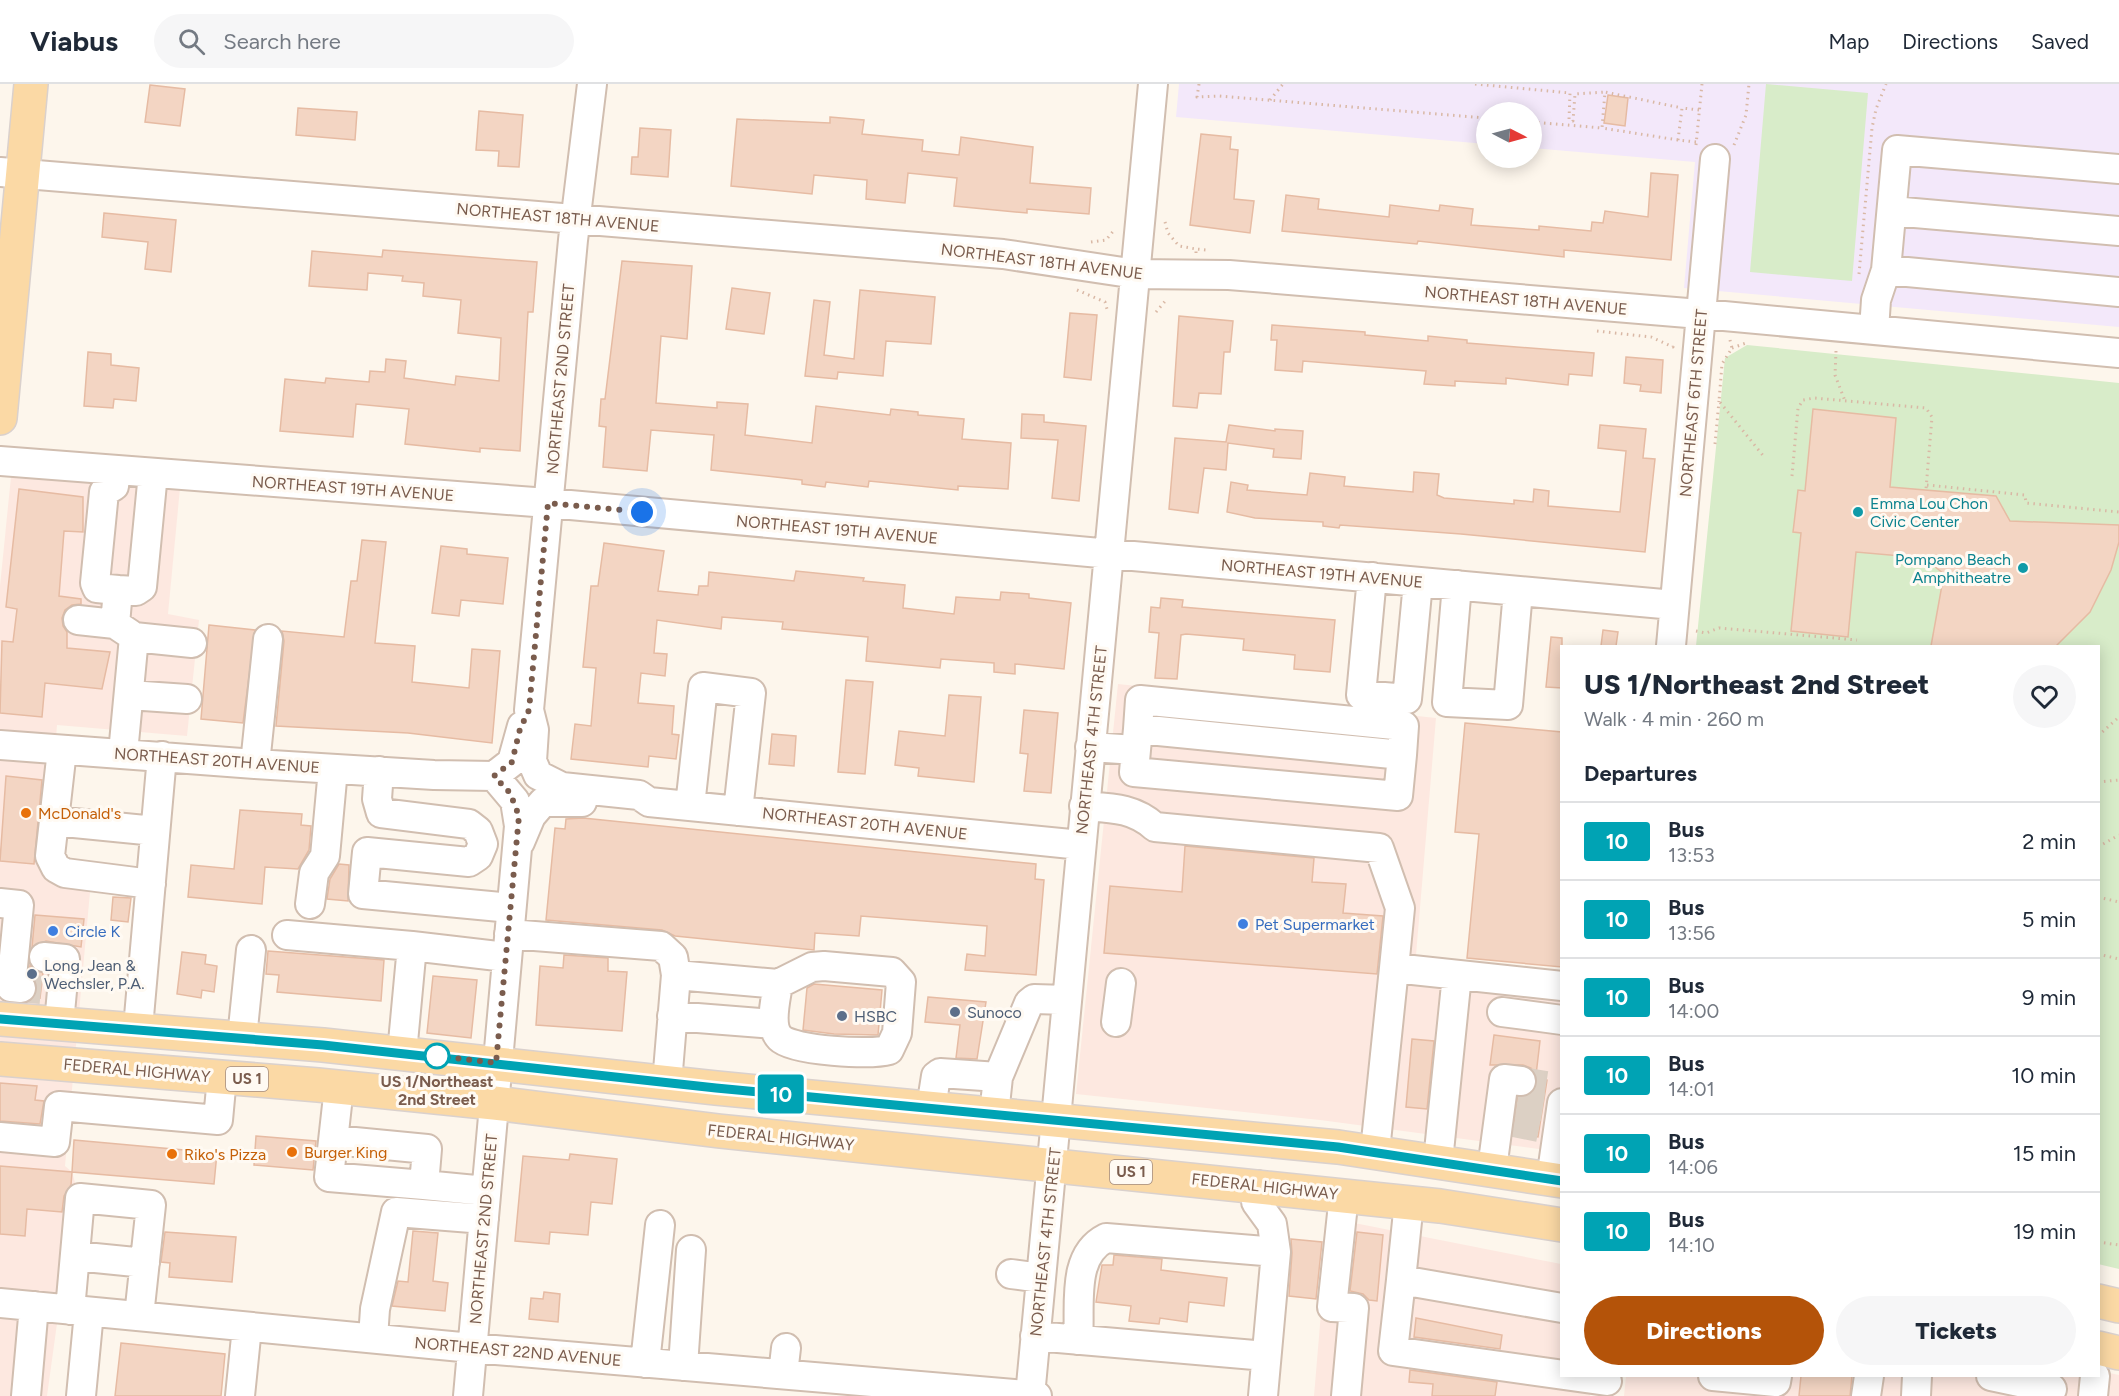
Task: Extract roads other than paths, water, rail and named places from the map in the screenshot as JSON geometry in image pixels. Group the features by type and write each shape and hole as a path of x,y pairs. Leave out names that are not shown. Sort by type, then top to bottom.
{"main road":[{"path":"0,418 11,173 32,84"},
{"path":"0,1019 32,975 138,1028 402,1053 667,1083 1375,1151 1556,1180"},
{"name":"FEDERAL HIGHWAY","path":"0,1059 339,1087 494,1103 719,1131 1344,1194 1560,1225"},
{"path":"2100,1301 2119,1306"}],"street":[{"name":"NORTHEAST 2ND STREET","path":"534,770 532,761 534,730 529,710 575,218 592,84"},
{"name":"NORTHEAST 4TH STREET","path":"1030,1396 1153,84"},
{"name":"NORTHEAST 6TH STREET","path":"1683,643 1674,605 1714,315 1706,150"},
{"path":"1874,330 1876,300 1886,270 1897,150 2119,169"},
{"name":"NORTHEAST 18TH AVENUE","path":"11,173 1003,254 1136,273 1229,275 1714,315 2119,353"},
{"path":"1892,211 2119,231"},
{"path":"1886,270 2119,292"},
{"name":"NORTHEAST 19TH AVENUE","path":"0,461 548,503 1674,605"},
{"path":"116,470 114,486 104,492 95,584 98,588 118,590 136,591 142,587 153,473"},
{"path":"1372,577 1361,694 1407,699 1418,582"},
{"path":"1457,585 1447,702 1508,705 1518,591"},
{"path":"118,590 129,695 123,753"},
{"path":"78,620 192,643"},
{"path":"255,764 268,639"},
{"path":"690,806 703,687 751,693 738,811"},
{"path":"129,695 187,699"},
{"path":"1140,700 1404,726 1398,796 1134,772 1137,740 1140,700"},
{"name":"NORTHEAST 2ND STREET","path":"468,1396 519,816 515,801 494,776 512,762 520,729 529,710"},
{"path":"1090,747 1137,740"},
{"name":"NORTHEAST 20TH AVENUE","path":"0,745 434,775"},
{"path":"62,750 50,856 56,868 65,873 151,884"},
{"path":"138,1028 162,756"},
{"path":"310,904 314,873 325,856 333,769"},
{"name":"NORTHEAST 20TH AVENUE","path":"534,770 552,784 639,795 649,801 1080,845"},
{"path":"379,771 377,799 381,813 469,825 478,831 483,844 478,856 469,862 367,852 363,894 509,933 661,946 673,957 676,975 667,1083"},
{"name":"NORTHEAST 2ND STREET","path":"434,775 478,789 490,796 505,812 507,827 517,847"},
{"path":"434,775 494,776"},
{"name":"NORTHEAST 20TH AVENUE","path":"543,802 638,806 649,801"},
{"name":"NORTHEAST 2ND STREET","path":"517,847 531,816 543,802"},
{"path":"1084,806 1125,809 1138,814 1155,827 1379,848 1400,908 1375,1151"},
{"path":"54,821 155,831"},
{"path":"0,903 19,905 32,975"},
{"path":"287,935 412,945 509,933"},
{"path":"402,1053 412,945"},
{"path":"242,1038 251,950"},
{"path":"676,975 777,984 812,967 892,972 901,982 897,1033 889,1050 877,1054 791,1044 779,1038 773,1024 777,984"},
{"path":"1394,968 1560,986"},
{"path":"1438,1161 1457,975"},
{"path":"1116,1022 1121,983"},
{"path":"994,1114 998,1077 1029,1003 1034,999 1067,1000"},
{"path":"1502,1012 1560,1020"},
{"path":"672,1016 773,1024"},
{"path":"931,1108 936,1076 940,1073 998,1077"},
{"path":"0,1137 55,1142 59,1106 218,1120 222,1077"},
{"path":"339,1087 334,1140 427,1149 424,1185 486,1191"},
{"path":"1492,1169 1535,1107"},
{"path":"1535,1107 1556,1180"},
{"path":"1257,1185 1256,1202 1272,1224 1276,1252 1263,1396"},
{"path":"1344,1194 1332,1307 1354,1308 1346,1396"},
{"path":"81,1396 80,1311 75,1256 80,1198 150,1205 140,1316"},
{"path":"1409,1202 1393,1351 1560,1377"},
{"path":"373,1338 375,1309 396,1212 484,1219"},
{"path":"645,1363 660,1225"},
{"path":"1078,1340 1082,1273 1088,1255 1097,1242 1106,1238 1276,1252"},
{"path":"683,1366 691,1250"},
{"path":"75,1256 145,1263"},
{"path":"1011,1274 1041,1278"},
{"path":"1401,1280 1560,1308"},
{"name":"NORTHEAST 22ND AVENUE","path":"0,1303 683,1366 785,1361 1037,1396"},
{"path":"26,1396 34,1306"},
{"path":"240,1396 247,1327"},
{"path":"1035,1336 1266,1356"},
{"path":"1561,1377 1606,1384"},
{"path":"1731,1377 1776,1382 1777,1377"},
{"path":"1866,1396 1869,1377"},
{"path":"1916,1396 1917,1377"},
{"path":"1997,1377 2053,1387"},
{"path":"2093,1396 2098,1377"}],"tunnel":[{"path":"21,988 41,990"},
{"path":"1521,1081 1546,1085"},
{"path":"1517,1103 1543,1107"},
{"path":"1514,1123 1539,1128"}],"place":[{"name":"Emma Lou Chon Civic Center","path":"1858,512"},
{"name":"Pompano Beach Amphitheatre","path":"2023,568"},
{"name":"McDonald's","path":"26,813"},
{"name":"Pet Supermarket","path":"1243,924"},
{"name":"Circle K","path":"53,931"},
{"name":"Long, Jean & Wechsler, P.A.","path":"32,974"},
{"name":"Sunoco","path":"955,1012"},
{"name":"HSBC","path":"842,1016"},
{"name":"US 1/Northeast 2nd Street","path":"437,1056"},
{"name":"Burger King","path":"292,1152"},
{"name":"Riko's Pizza","path":"172,1154"}]}
